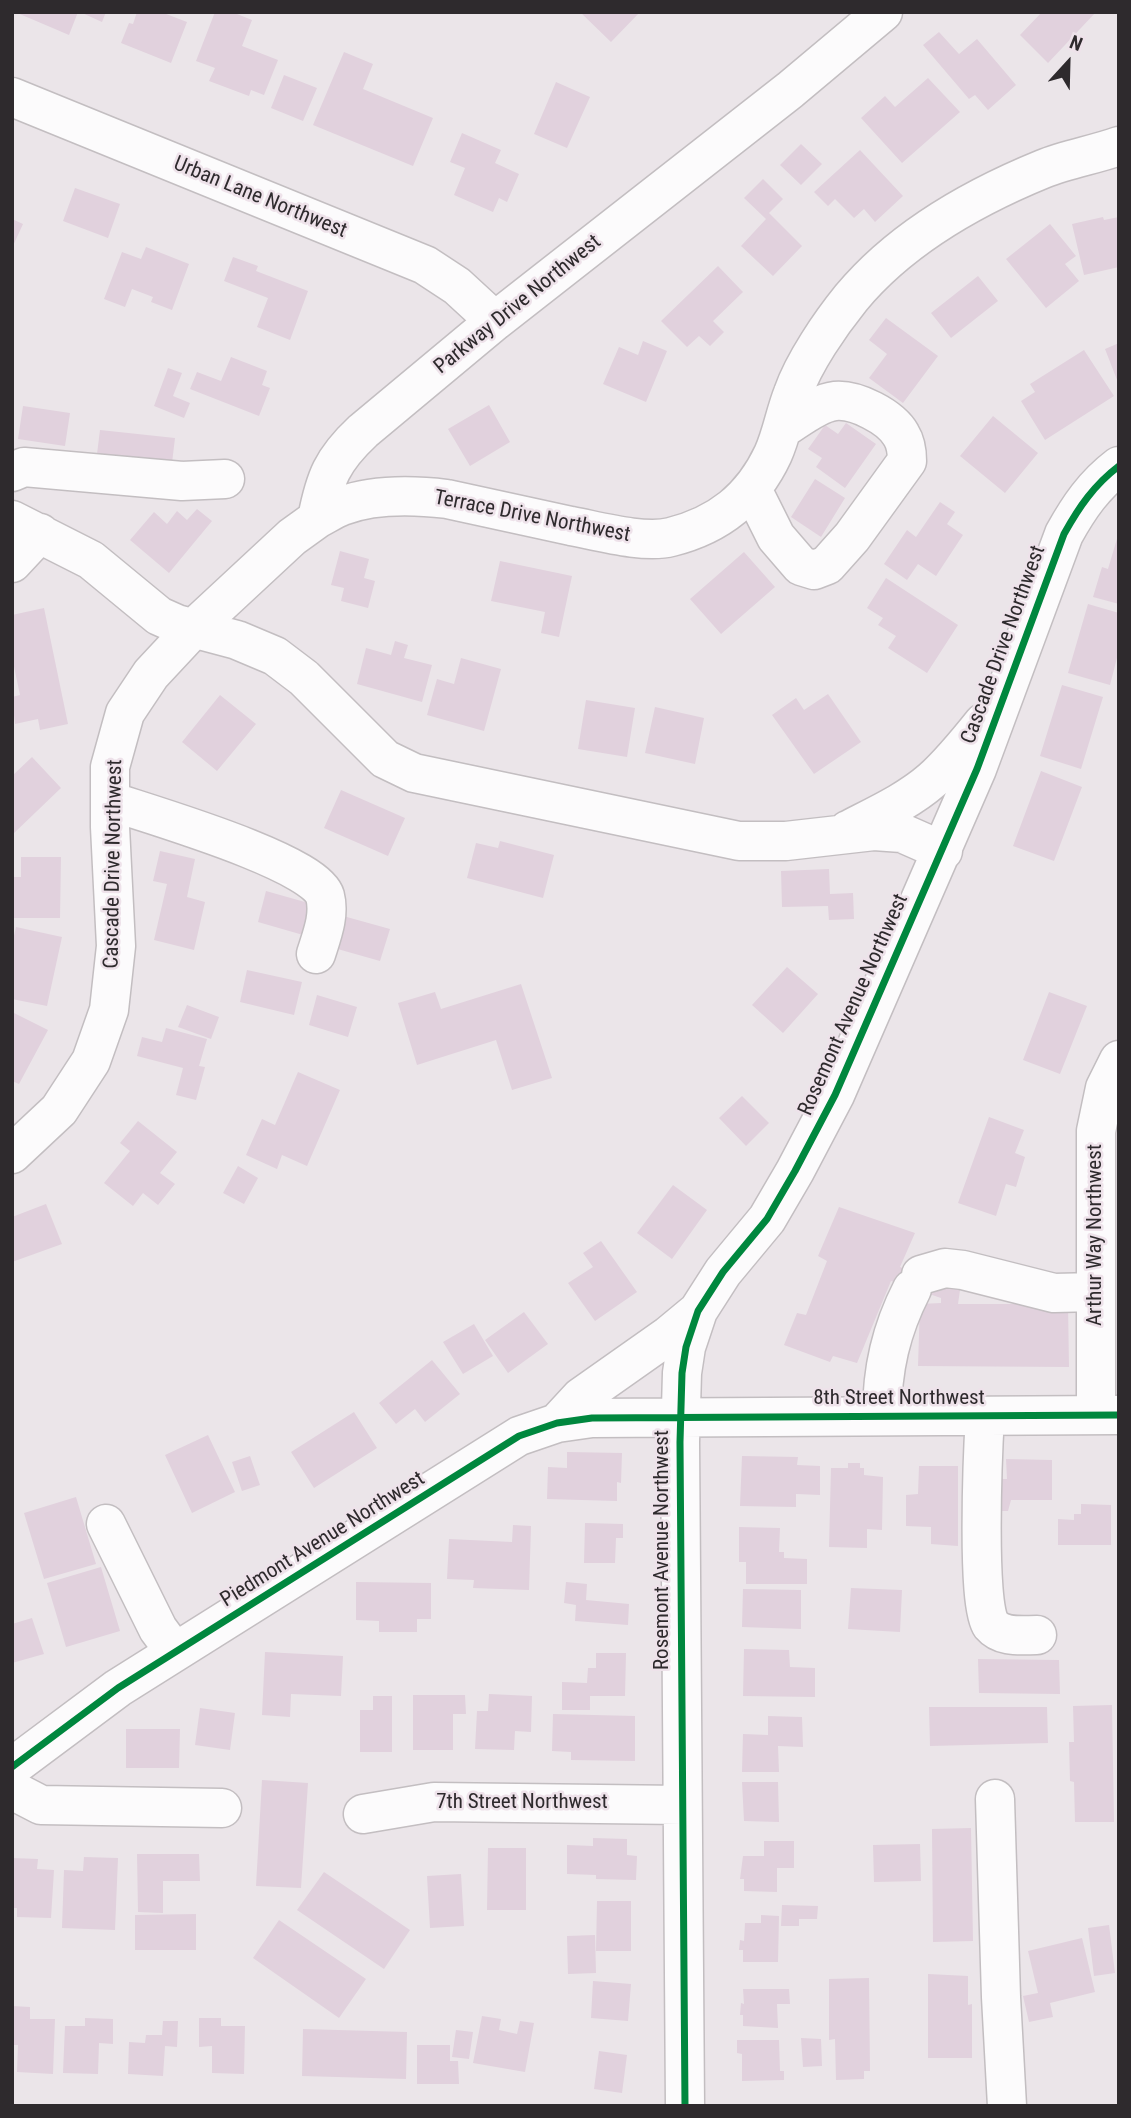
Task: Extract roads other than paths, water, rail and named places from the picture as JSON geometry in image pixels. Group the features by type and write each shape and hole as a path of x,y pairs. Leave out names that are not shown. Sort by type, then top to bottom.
{"street":[{"name":"Parkway Drive Northwest","path":"317,519 330,470 345,448 495,321 782,97 883,12"},
{"name":"Urban Lane Northwest","path":"12,97 425,265 457,286 495,321"},
{"name":"Terrace Drive Northwest","path":"317,519 342,506 364,501 421,496 447,499 621,536 667,538 705,527 743,500 752,489 774,452 794,391 820,343 851,298 892,257 939,221 985,197 1043,169 1119,146"},
{"path":"752,489 776,537 802,565 814,570 827,565 852,537 907,461 901,433 874,410 852,403 835,401 821,406 782,429"},
{"name":"Cascade Drive Northwest","path":"943,851 1064,534 1081,503 1100,480 1119,466"},
{"path":"12,472 24,467 182,481 225,479"},
{"path":"193,629 292,537 317,519"},
{"path":"12,563 26,526 91,559 159,616 193,629 237,640 275,656 304,678 385,758 414,773 739,841 786,841 874,831 901,833 943,851"},
{"name":"Cascade Drive Northwest","path":"13,1150 59,1110 91,1061 109,1010 116,946 110,767 124,713 151,674 193,629"},
{"path":"836,836 908,798 931,781 951,762 1002,700"},
{"path":"110,801 286,863 313,881 324,894 326,918 316,954"},
{"name":"Rosemont Avenue Northwest","path":"685,2106 680,1418 686,1347 698,1311 723,1272 767,1219 835,1095 943,851"},
{"name":"Arthur Way Northwest","path":"1107,1415 1096,1130 1109,1114 1105,1088 1119,1060"},
{"path":"882,1416 883,1371 898,1315 917,1282 945,1268 1104,1302"},
{"path":"557,1423 580,1397 669,1335 698,1311"},
{"name":"8th Street Northwest","path":"680,1418 1107,1415"},
{"path":"985,1416 982,1483 984,1581 988,1618 993,1627 1009,1635 1037,1634"},
{"name":"Piedmont Avenue Northwest","path":"12,1767 118,1688 519,1436 557,1423 592,1418 680,1418"},
{"path":"106,1524 158,1629 175,1652"},
{"path":"12,1790 41,1805 222,1808"},
{"path":"995,1800 1000,1997 1007,2106"},
{"name":"7th Street Northwest","path":"363,1814 434,1802 682,1805"}]}
